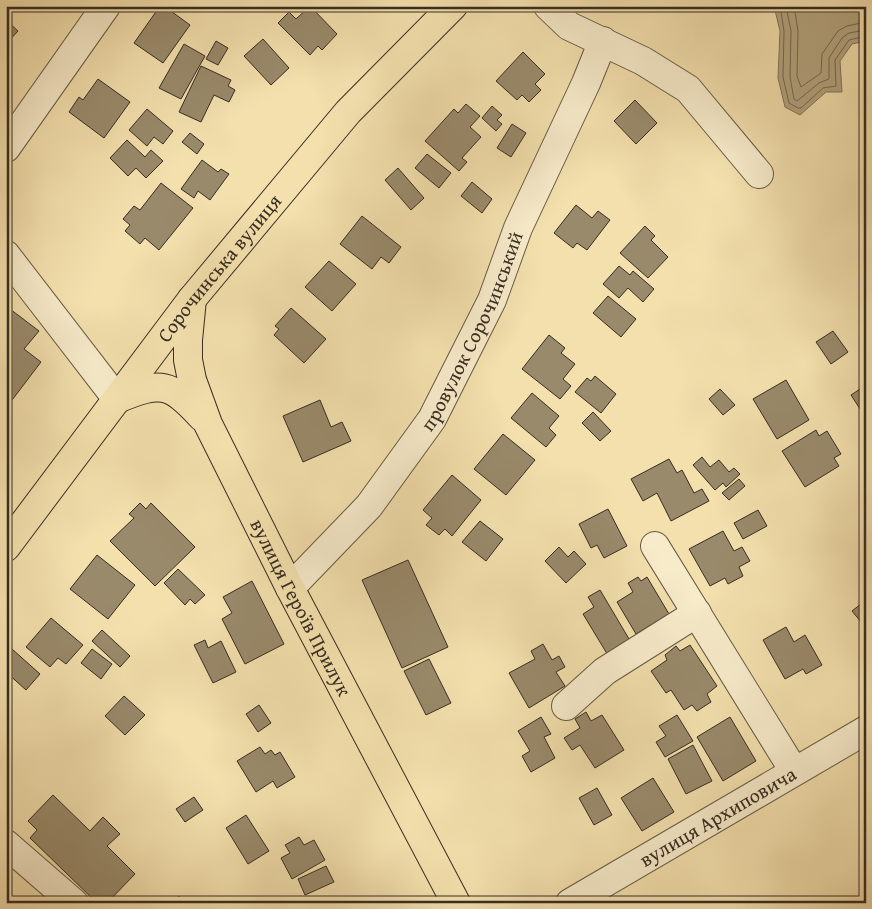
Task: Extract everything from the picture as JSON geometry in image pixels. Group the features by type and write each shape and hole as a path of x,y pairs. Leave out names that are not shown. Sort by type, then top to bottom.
{"main road":[{"name":"Сорочинська вулиця","path":"6,547 192,300 348,112 453,6"},
{"name":"вулиця Героїв Прилук","path":"192,300 188,360 192,380 208,424 290,588 456,903"},
{"path":"117,399 151,387 164,388 177,392 187,400 208,424"}],"street":[{"path":"6,148 106,6"},
{"path":"548,6 569,26 643,61 688,89 759,174"},
{"name":"провулок Сорочинський","path":"290,588 370,506 432,419 492,300 518,228 586,83 603,42"},
{"path":"6,255 117,399"},
{"path":"655,546 794,772"},
{"path":"566,706 604,671 697,613"},
{"name":"вулиця Архиповича","path":"570,903 866,730"},
{"path":"6,844 74,903"}],"water":[{"path":"774,6 866,6 866,41 852,44 840,61 842,92 826,92 800,115 785,107 778,78 780,31"}],"building":[{"path":"160,6 164,6 190,25 163,63 134,43"},
{"path":"310,6 337,34 322,50 318,46 310,55 278,23 289,12 296,19"},
{"path":"6,20 18,31 6,44"},
{"path":"263,39 289,68 271,85 244,56"},
{"path":"216,41 228,48 218,65 206,59"},
{"path":"184,44 205,56 181,99 159,88"},
{"path":"523,52 545,74 535,84 541,90 529,102 522,95 517,100 496,81"},
{"path":"201,66 231,80 228,86 235,90 229,102 214,95 201,122 179,112"},
{"path":"98,79 130,102 104,138 69,112 79,97 83,100"},
{"path":"635,100 657,123 636,144 614,121"},
{"path":"466,104 480,116 470,127 481,137 462,158 467,162 459,171 425,141 454,109 458,113"},
{"path":"492,106 502,115 497,120 502,124 496,131 482,118"},
{"path":"147,109 173,131 163,144 154,137 147,146 129,130"},
{"path":"512,124 526,133 511,157 497,148"},
{"path":"190,133 204,144 197,154 182,142"},
{"path":"127,140 145,157 151,150 163,161 146,178 136,168 128,176 110,158"},
{"path":"427,154 451,173 439,188 415,168"},
{"path":"202,160 218,172 221,169 229,174 210,200 198,191 194,198 181,189"},
{"path":"398,168 424,198 411,210 385,180"},
{"path":"472,182 492,199 482,213 461,196"},
{"path":"161,183 193,208 159,250 145,238 140,244 125,231 130,225 123,219 134,206 140,210"},
{"path":"576,205 592,218 598,211 610,220 587,250 577,243 573,248 554,233"},
{"path":"362,216 401,247 389,263 381,257 372,269 340,244"},
{"path":"645,226 655,236 651,240 668,257 648,278 620,253"},
{"path":"329,261 356,284 332,311 305,287"},
{"path":"619,266 630,275 633,271 654,289 643,302 628,288 619,298 603,284"},
{"path":"608,296 636,319 621,337 593,313"},
{"path":"6,306 39,331 24,349 41,362 6,408"},
{"path":"291,308 326,339 304,363 274,335 279,329 275,326"},
{"path":"833,331 848,352 831,364 816,342"},
{"path":"549,335 565,348 561,353 575,364 563,379 571,386 560,399 522,369"},
{"path":"595,376 616,394 601,413 575,392 587,378 591,381"},
{"path":"786,380 809,420 777,439 753,399"},
{"path":"866,385 866,404 860,409 851,395"},
{"path":"720,389 735,405 723,415 709,399"},
{"path":"532,393 559,416 549,428 556,435 546,447 511,418"},
{"path":"320,400 331,427 342,422 351,441 303,462 283,416"},
{"path":"593,412 611,431 600,441 582,423"},
{"path":"816,430 819,436 827,431 841,454 834,458 839,466 805,487 782,451"},
{"path":"503,434 535,460 506,495 474,469"},
{"path":"702,457 710,467 719,460 729,472 734,468 740,474 726,487 723,483 715,490 693,465"},
{"path":"669,459 677,473 682,470 694,493 702,489 709,501 671,521 657,493 643,501 631,479"},
{"path":"452,475 481,500 452,536 445,529 439,535 426,525 432,518 423,510"},
{"path":"739,479 745,486 729,500 722,493"},
{"path":"140,503 146,509 151,503 195,547 155,586 110,541 134,518 129,514"},
{"path":"608,509 627,546 604,558 597,545 591,548 579,524"},
{"path":"758,510 767,526 743,539 734,523"},
{"path":"480,521 503,539 486,561 462,542"},
{"path":"723,531 734,551 742,547 750,561 739,567 743,576 728,584 725,578 710,586 689,549"},
{"path":"559,547 568,557 574,551 586,564 566,583 545,561"},
{"path":"97,555 135,585 108,619 70,589"},
{"path":"408,560 448,647 402,668 362,580"},
{"path":"178,569 205,595 195,604 190,599 185,605 164,583"},
{"path":"638,577 641,581 647,577 669,614 636,634 617,602 633,592 628,583"},
{"path":"252,581 284,644 245,664 222,619 232,613 223,597"},
{"path":"600,590 632,644 609,657 583,614 594,607 588,597"},
{"path":"866,600 866,628 852,611"},
{"path":"51,618 83,645 66,664 58,658 50,667 26,647"},
{"path":"786,627 794,642 805,635 822,665 806,674 803,669 785,679 763,640"},
{"path":"102,630 130,656 120,667 92,641"},
{"path":"205,640 208,648 221,641 236,672 213,683 194,645"},
{"path":"543,644 552,660 559,656 565,667 556,672 565,686 529,708 509,673 535,659 531,651"},
{"path":"690,645 717,686 707,694 711,702 697,711 692,705 684,710 671,690 666,693 651,671 667,660 665,655 676,646 680,651"},
{"path":"12,649 40,674 26,690 6,672 6,655"},
{"path":"92,649 112,664 101,679 81,663"},
{"path":"429,659 451,703 426,715 404,671"},
{"path":"124,696 145,715 125,735 105,716"},
{"path":"259,705 271,723 258,732 246,714"},
{"path":"586,712 591,721 602,715 624,750 595,768 580,745 572,750 564,738 580,728 575,719"},
{"path":"677,715 693,741 665,757 656,742 666,736 659,726"},
{"path":"541,717 551,734 544,737 555,758 531,772 522,756 530,751 518,731"},
{"path":"730,717 756,761 723,781 697,737"},
{"path":"693,745 712,781 686,794 668,759"},
{"path":"260,747 265,754 271,750 275,755 280,752 295,777 277,788 273,781 256,792 237,761"},
{"path":"653,778 674,812 642,831 621,798"},
{"path":"597,788 612,815 594,825 579,798"},
{"path":"53,795 90,831 103,817 120,834 107,846 135,874 107,903 97,903 30,838 37,830 28,821"},
{"path":"194,797 203,810 185,822 176,809"},
{"path":"246,815 269,851 248,864 226,828"},
{"path":"299,837 304,845 314,840 325,860 292,879 281,858 290,853 285,845"},
{"path":"326,866 334,882 305,895 298,879"},
{"path":"179,896 186,903 172,903"}]}
